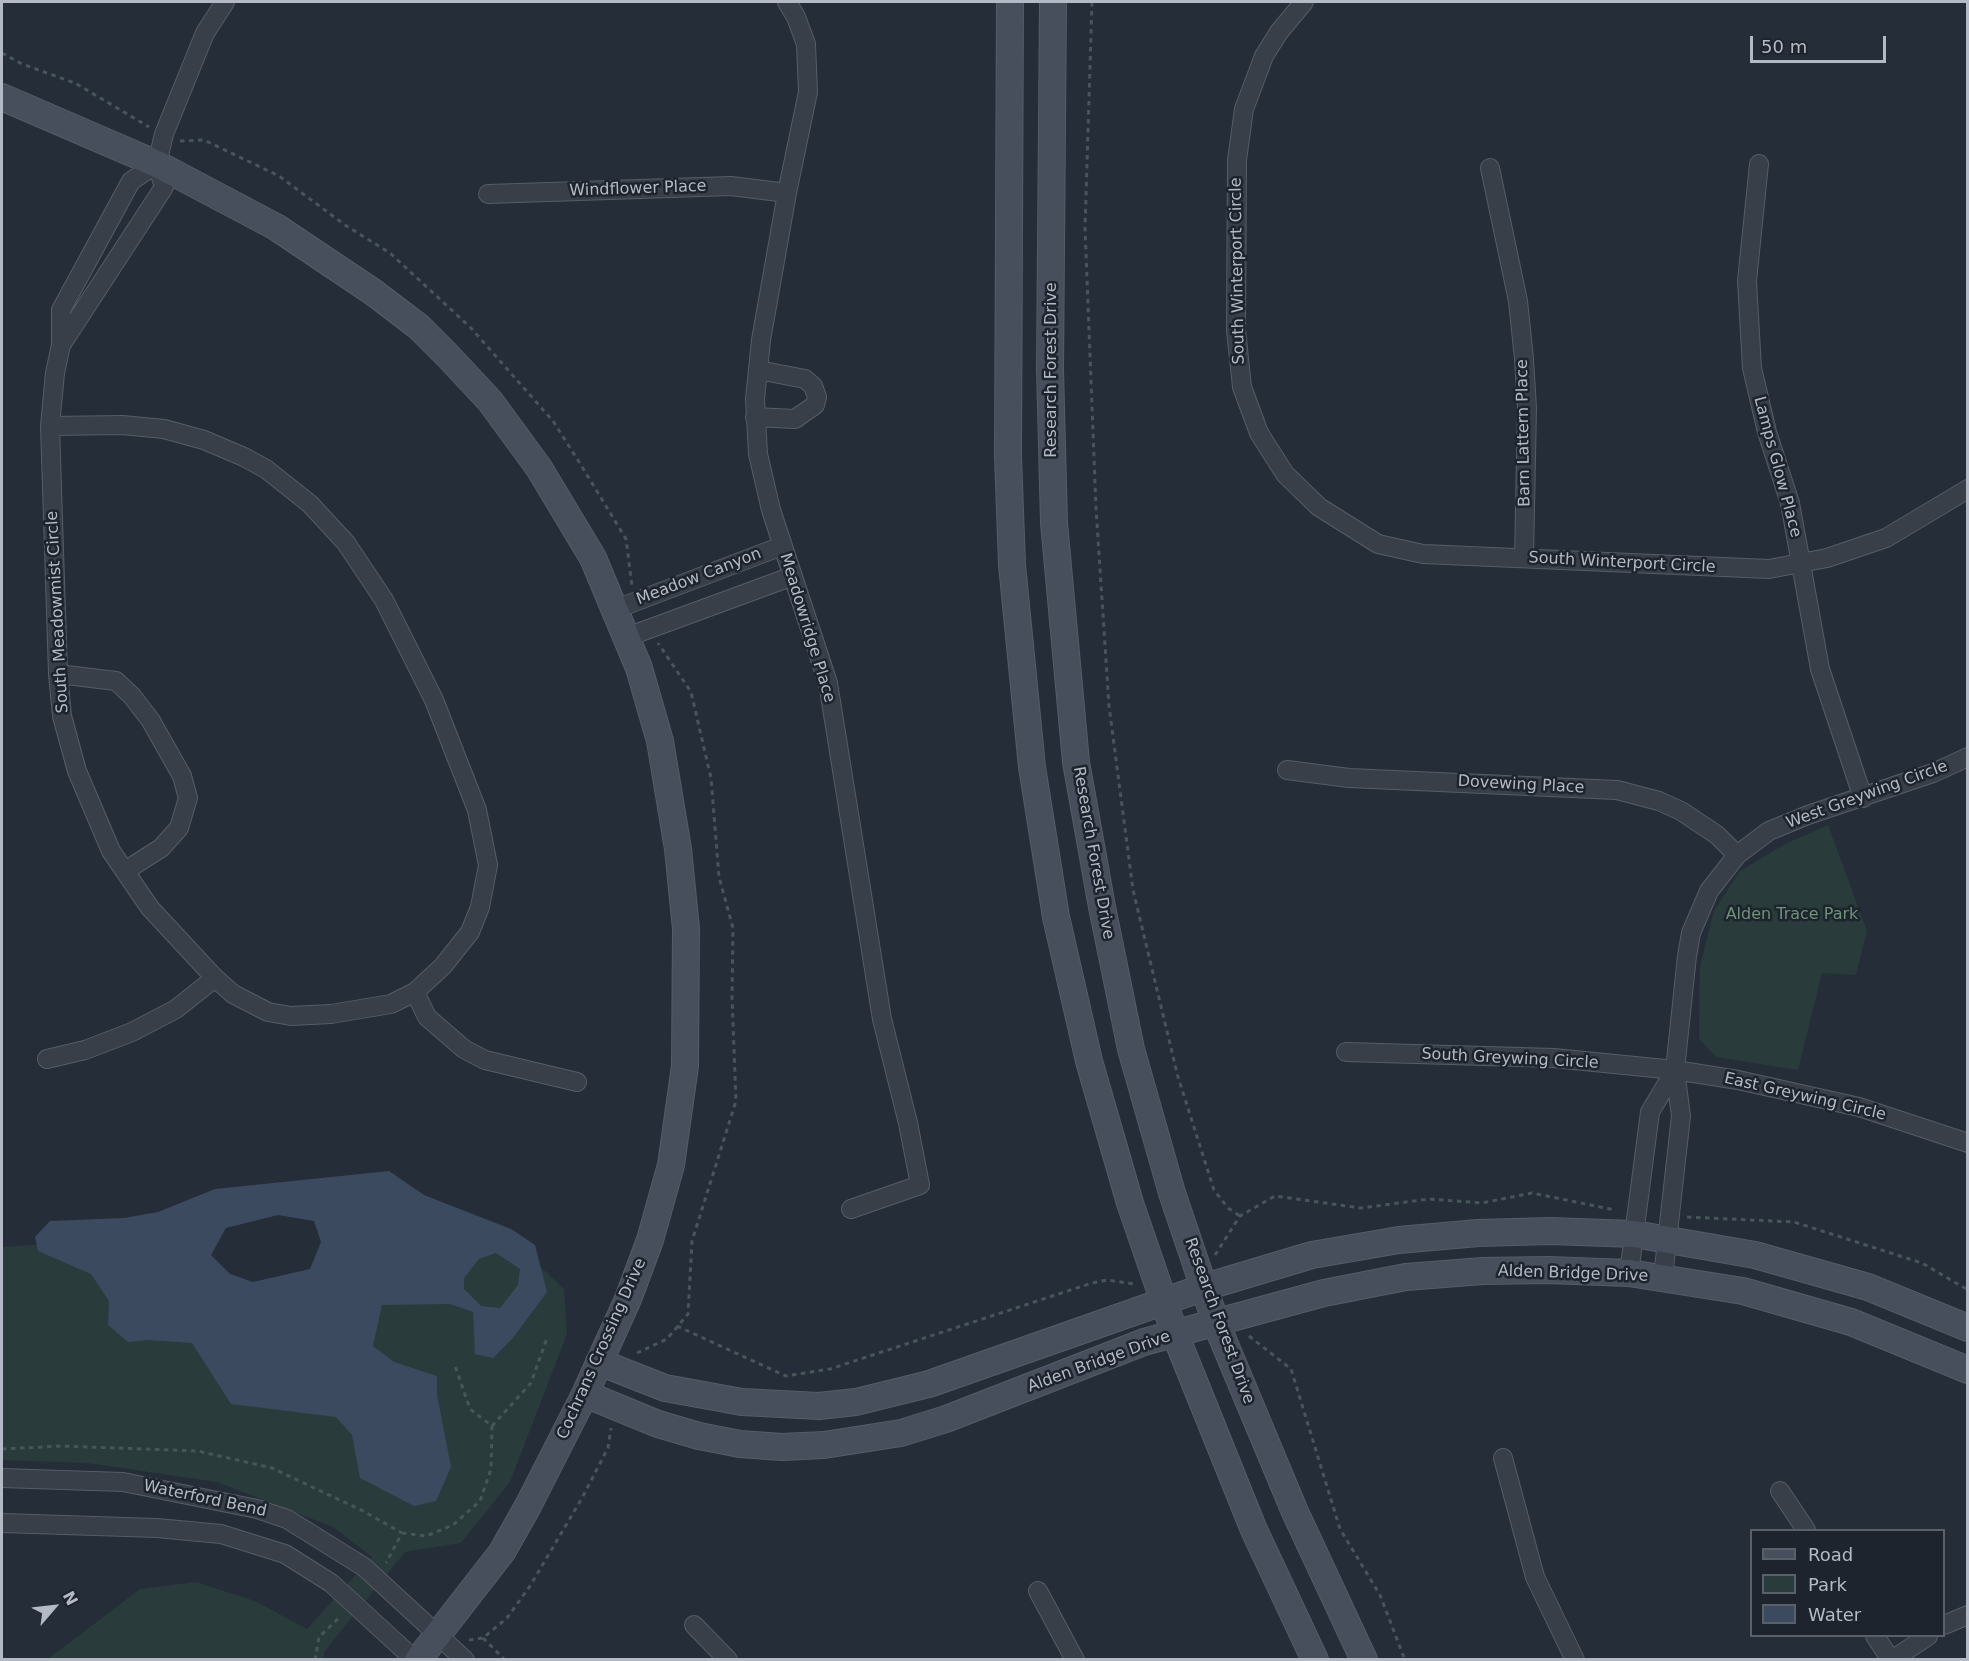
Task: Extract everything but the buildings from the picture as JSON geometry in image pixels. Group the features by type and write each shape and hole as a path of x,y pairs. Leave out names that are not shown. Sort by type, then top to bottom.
{"street":[{"path":"157,164 164,134 205,33 225,2"},
{"name":"Meadowridge Place","path":"787,2 796,16 806,45 808,92 787,193 758,370 755,417 758,454 782,546 828,683 882,1019 908,1123 920,1185 851,1209"},
{"path":"1010,2 1009,508 1017,635 1032,767 1056,917 1089,1060 1130,1203 1175,1334 1254,1530 1314,1659"},
{"name":"Research Forest Drive","path":"1053,2 1050,369 1057,572 1076,762 1102,907 1131,1049 1172,1194 1227,1320 1295,1512 1364,1659"},
{"name":"South Winterport Circle","path":"1301,2 1264,56 1244,109 1237,160 1236,330 1242,387 1249,411 1268,448 1285,474 1319,507 1358,534 1378,544 1424,554 1770,569 1848,553 1886,538 1968,489"},
{"name":"Cochrans Crossing Drive","path":"2,97 157,164 276,227 349,275 433,341 490,401 539,468 593,558 627,605 627,637 660,741 678,849 686,929 686,1055 680,1114 670,1165 650,1240 628,1299 585,1394 453,1649 416,1659"},
{"name":"South Meadowmist Circle","path":"50,426 123,425 164,429 204,440 244,457 266,469 310,504 346,543 384,600 434,700 477,810 488,865 480,907 470,932 444,966 415,992 391,1004 331,1014 291,1016 268,1012 233,994 214,978 150,908 111,851 77,771 62,716 58,674 50,426 55,373 61,345 61,310 131,181 157,164 164,187 61,345"},
{"name":"Lamps Glow Place","path":"1760,164 1747,281 1748,345 1758,400 1790,503 1820,669 1863,798"},
{"name":"Barn Lattern Place","path":"1490,168 1518,301 1524,359 1527,408 1524,558"},
{"name":"Windflower Place","path":"488,194 731,186 787,193"},
{"path":"755,417 795,418 815,405 817,397 813,386 805,379 758,370"},
{"name":"Meadow Canyon","path":"627,605 782,546"},
{"name":"Meadow Canyon","path":"627,637 793,576"},
{"path":"58,674 116,681 132,696 151,721 182,776 188,798 179,828 161,848 125,871"},
{"name":"West Greywing Circle","path":"1737,855 1769,831 1808,815 1863,798 1968,757"},
{"name":"Dovewing Place","path":"1287,770 1349,778 1617,790 1659,801 1681,811 1717,835 1737,855"},
{"path":"1663,1277 1681,1116 1675,1070 1691,933 1709,891 1737,855"},
{"path":"47,1059 85,1050 132,1032 176,1009 214,978"},
{"path":"415,992 427,1017 464,1049 484,1060 577,1082"},
{"name":"South Greywing Circle","path":"1346,1052 1554,1058 1675,1070"},
{"path":"1629,1273 1650,1112 1675,1070"},
{"name":"East Greywing Circle","path":"1675,1070 1738,1080 1859,1107 1968,1143"},
{"path":"599,1362 665,1388 742,1402 819,1406 856,1402 929,1384 1213,1284 1312,1255 1399,1240 1478,1233 1551,1231 1634,1234 1755,1255 1858,1284 1968,1328"},
{"name":"Alden Bridge Drive","path":"585,1394 658,1424 740,1444 782,1447 824,1445 901,1433 946,1419 1144,1342 1323,1293 1406,1277 1505,1271 1629,1273 1743,1291 1851,1322 1968,1370"},
{"path":"1503,1458 1534,1577 1575,1659"},
{"name":"Waterford Bend","path":"2,1478 123,1482 257,1509 287,1518 364,1567 453,1649"},
{"path":"1780,1491 1805,1529"},
{"name":"Waterford Bend","path":"2,1523 157,1528 221,1534 285,1554 331,1583 416,1659"},
{"path":"1038,1591 1075,1659"},
{"path":"1945,1625 1968,1615"},
{"path":"694,1625 728,1659"},
{"path":"1876,1637 1891,1659 1925,1637"}],"path":[{"path":"1092,2 1085,228 1096,508 1109,706 1133,890 1178,1077 1214,1190 1228,1208 1240,1216"},
{"path":"2,53 22,64 75,83 134,119 178,141 204,140 279,176 345,225 390,253 471,328 553,420 626,539 632,589 627,605"},
{"path":"625,1372 634,1354 667,1339 688,1314 692,1241 736,1101 732,997 733,928 719,877 711,778 691,692 659,646 651,628"},
{"path":"1213,1284 1219,1251"},
{"path":"1227,1320 1291,1369 1340,1529 1380,1595 1405,1659"},
{"path":"402,1533 426,1536 453,1525 480,1501 491,1469 492,1426 531,1383 547,1338"},
{"path":"454,1363 470,1409 492,1426"},
{"path":"453,1649 464,1641 483,1638 507,1618 530,1586 582,1498 608,1448 614,1406"},
{"path":"483,1638 505,1659"}],"green space":[{"name":"Alden Trace Park","path":"1828,825 1867,931 1856,975 1822,973 1798,1070 1716,1057 1699,1039 1700,967 1714,911 1740,871 1785,844"},
{"path":"80,1242 247,1307 490,1242 528,1255 564,1289 567,1334 510,1482 461,1543 405,1552 324,1652 323,1659 48,1659 140,1589 196,1582 255,1601 307,1629 372,1557 333,1527 217,1482 87,1463 2,1460 2,1247"}],"water":[{"path":"389,1171 424,1195 511,1229 535,1245 547,1292 512,1339 493,1358 475,1354 473,1312 450,1304 382,1305 373,1346 394,1362 437,1376 437,1395 451,1467 436,1501 414,1506 360,1478 352,1435 336,1417 231,1404 192,1343 148,1340 128,1342 108,1325 109,1301 91,1274 38,1251 35,1237 50,1221 124,1218 158,1212 215,1189","holes":["278,1215 314,1221 321,1242 310,1269 253,1282 230,1274 211,1255 226,1228","496,1253 520,1269 518,1285 500,1308 481,1306 464,1289 464,1278 479,1259"]}]}
